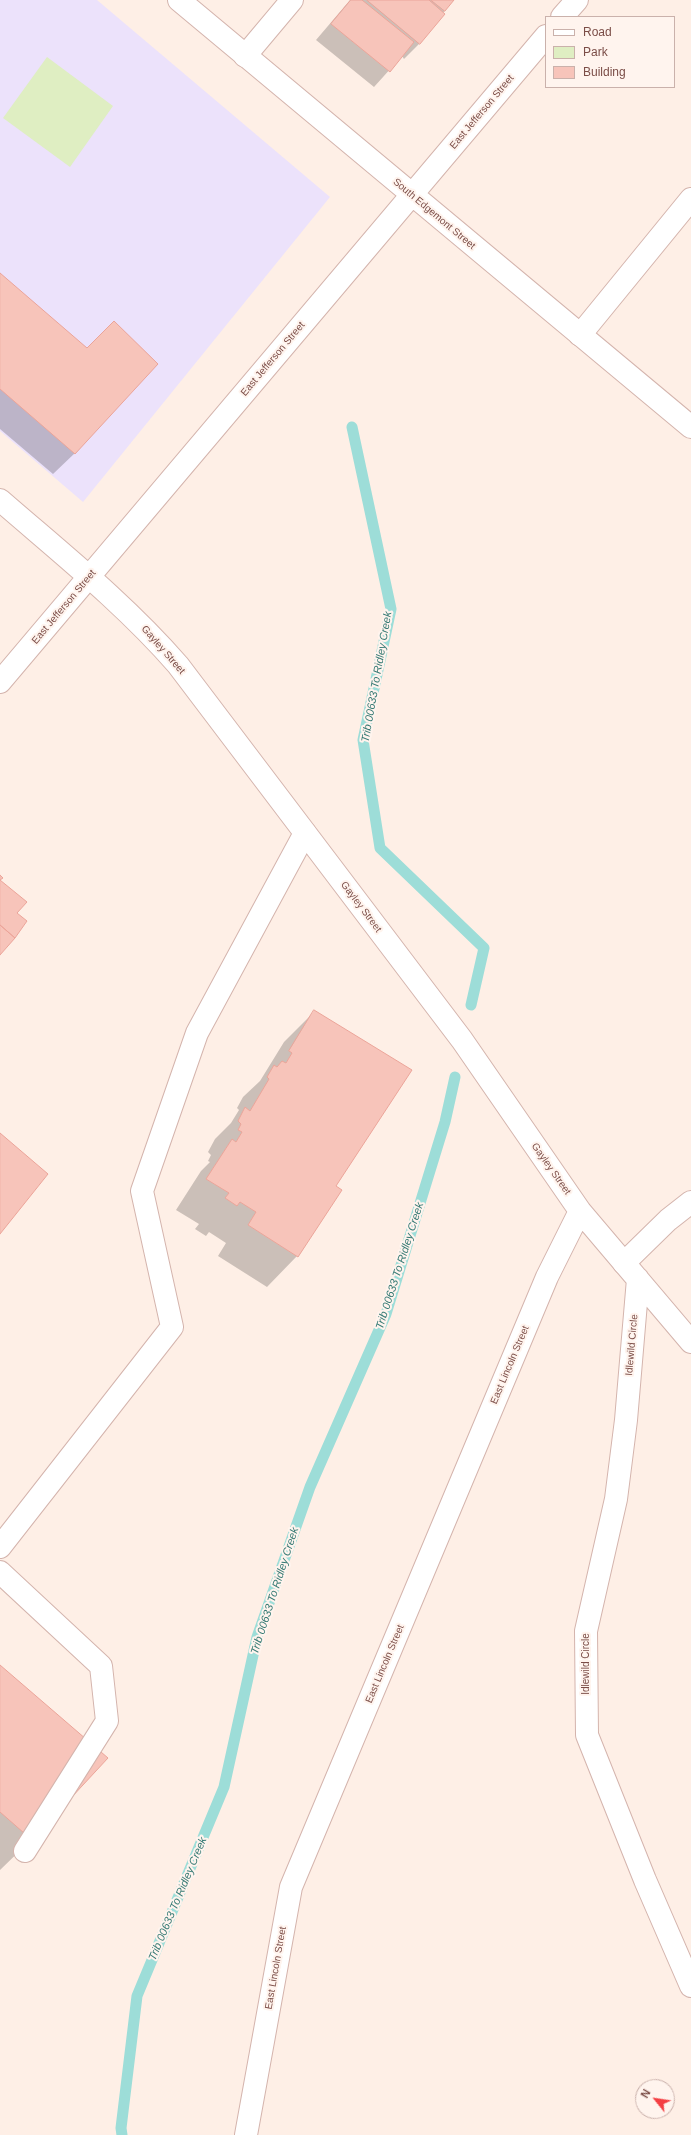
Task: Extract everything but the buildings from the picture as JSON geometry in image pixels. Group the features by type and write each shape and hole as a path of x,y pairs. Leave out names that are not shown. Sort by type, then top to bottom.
{"street":[{"name":"South Edgemont Street","path":"179,0 691,427"},
{"path":"245,56 292,0"},
{"path":"563,16 577,0"},
{"name":"East Jefferson Street","path":"0,682 545,37"},
{"path":"580,335 691,199"},
{"name":"Gayley Street","path":"0,500 89,577 151,634 178,665 462,1040 580,1211 691,1342"},
{"path":"0,1547 172,1327 142,1191 197,1033 305,833"},
{"path":"631,1271 668,1220 691,1202"},
{"name":"East Lincoln Street","path":"246,2135 291,1887 547,1277 580,1211"},
{"name":"Idlewild Circle","path":"631,1271 626,1420 616,1499 586,1631 587,1735 645,1880 691,1986"},
{"path":"0,1572 102,1666 107,1721 25,1851"}],"shaded area":[{"path":"0,0 97,0 330,197 83,502 0,431"}],"green space":[{"path":"47,57 113,106 70,167 3,118"}],"waterway":[{"name":"Trib 00633 To Ridley Creek","path":"352,427 391,609 363,740 380,848 484,948 471,1005"},
{"name":"Trib 00633 To Ridley Creek","path":"122,2135 121,2128 137,1996 224,1787 257,1637 310,1487 386,1314 445,1122 455,1077"}]}
